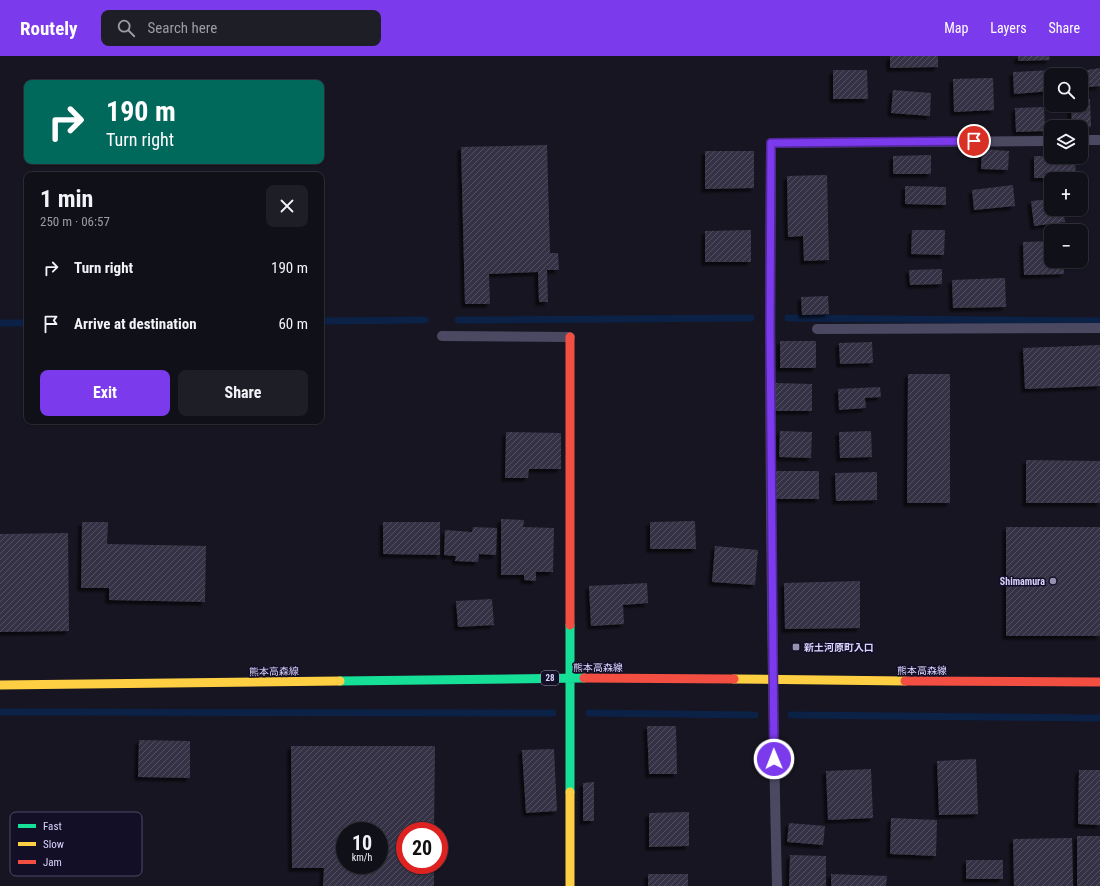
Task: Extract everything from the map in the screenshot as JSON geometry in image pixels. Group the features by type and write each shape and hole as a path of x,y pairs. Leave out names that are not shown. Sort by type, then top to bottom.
{"main road":[{"path":"570,337 570,886"},
{"name":"熊本高森線","path":"0,685 571,678 1100,682"}],"lane":[{"path":"1088,140 1100,140"},
{"path":"777,886 772,680 770,331 771,143 1044,141"},
{"path":"817,329 1100,328"},
{"path":"442,336 570,337"}],"building":[{"path":"890,56 938,56 938,67 890,68"},
{"path":"1018,56 1049,56 1050,60 1018,61"},
{"path":"1100,68 1100,86 1088,87 1088,70"},
{"path":"833,70 867,70 868,99 833,99"},
{"path":"1044,70 1044,92 1014,94 1013,72"},
{"path":"993,78 994,110 954,112 953,79"},
{"path":"893,90 931,93 930,116 891,113"},
{"path":"1088,99 1090,99 1091,127 1088,127 1088,120 1072,120 1071,112 1088,112"},
{"path":"1044,107 1044,131 1016,132 1015,108"},
{"path":"547,145 550,253 558,253 559,270 547,270 548,302 539,302 538,272 489,274 490,304 465,304 461,147"},
{"path":"982,149 1009,151 1008,170 981,169"},
{"path":"705,151 754,151 754,188 705,189"},
{"path":"931,155 931,174 893,174 893,156"},
{"path":"1034,156 1044,156 1044,164 1076,164 1075,172 1044,172 1044,178 1034,178"},
{"path":"827,175 829,260 804,261 803,236 788,237 787,176"},
{"path":"1013,185 1015,206 974,210 972,190"},
{"path":"905,186 946,187 946,205 905,204"},
{"path":"1044,200 1044,216 1064,216 1065,222 1034,226 1031,201"},
{"path":"751,230 751,262 705,262 705,231"},
{"path":"912,230 945,230 944,255 911,254"},
{"path":"1044,241 1044,268 1064,268 1064,274 1024,275 1023,242"},
{"path":"942,269 942,284 910,285 909,270"},
{"path":"1005,278 1006,307 953,308 952,280"},
{"path":"828,296 829,314 802,315 801,297"},
{"path":"780,341 816,341 816,368 780,368"},
{"path":"872,342 873,363 840,364 839,343"},
{"path":"1100,345 1100,386 1025,389 1023,348"},
{"path":"908,374 950,374 950,503 907,503"},
{"path":"774,383 812,384 812,411 774,411"},
{"path":"880,387 881,397 865,398 866,408 839,410 838,389"},
{"path":"780,431 812,432 811,458 779,457"},
{"path":"871,431 872,457 840,458 839,432"},
{"path":"506,432 561,433 561,469 529,469 528,478 505,478"},
{"path":"1026,460 1100,461 1100,503 1026,503"},
{"path":"775,471 819,471 819,499 775,499"},
{"path":"877,472 877,500 836,501 835,473"},
{"path":"501,519 524,520 523,527 554,528 553,572 536,572 536,581 524,580 524,575 501,575"},
{"path":"695,521 696,549 650,549 650,522"},
{"path":"82,522 108,522 107,544 206,546 205,602 109,600 109,588 81,588"},
{"path":"383,522 440,522 440,555 383,554"},
{"path":"473,527 497,528 496,555 479,554 478,562 455,561 456,556 444,555 445,530 472,532"},
{"name":"Shimamura","path":"1006,527 1100,527 1100,636 1006,636"},
{"path":"68,533 69,631 0,632 0,534"},
{"path":"715,546 758,550 755,585 712,582"},
{"path":"860,581 860,628 785,629 784,583"},
{"path":"647,583 648,603 623,605 624,624 591,626 589,586"},
{"path":"492,599 494,625 458,627 456,601"},
{"path":"647,726 676,726 677,774 649,774"},
{"path":"139,740 190,741 190,778 138,777"},
{"path":"291,746 435,746 434,822 396,822 396,874 434,874 434,886 323,886 324,868 292,868"},
{"path":"554,749 557,811 526,813 522,750"},
{"path":"976,759 978,814 939,815 937,761"},
{"path":"871,769 873,818 828,820 826,771"},
{"path":"1079,770 1100,770 1100,825 1078,824"},
{"path":"594,782 594,821 583,821 583,783"},
{"path":"689,812 689,846 649,847 649,813"},
{"path":"891,818 937,820 936,856 890,854"},
{"path":"789,823 825,826 823,845 787,842"},
{"path":"1077,836 1100,836 1100,886 1077,886"},
{"path":"1072,838 1073,886 1014,886 1013,839"},
{"path":"790,855 826,856 826,886 789,886"},
{"path":"966,860 1003,860 1003,879 966,879"},
{"path":"648,874 688,874 688,886 648,886"},
{"path":"831,874 887,876 886,886 831,886"}],"waterway":[{"path":"458,320 751,318"},
{"path":"788,318 1100,321"},
{"path":"324,321 425,320"},
{"path":"0,323 24,323"},
{"path":"0,712 553,713"},
{"path":"589,713 755,715"},
{"path":"791,715 1100,718"}],"traffic: fast":[{"path":"570,625 570,792"},
{"path":"340,681 584,678"}],"traffic: slow":[{"path":"734,679 905,681"},
{"path":"0,685 340,681"},
{"path":"570,792 570,886"}],"traffic: jam":[{"path":"570,337 570,625"},
{"path":"584,678 734,679"},
{"path":"905,681 1100,682"}],"place":[{"name":"Shimamura","path":"1053,581"},
{"name":"新土河原町入口","path":"796,647"}],"route":[{"path":"774,759 772,680 770,331 771,143 974,141"}]}
